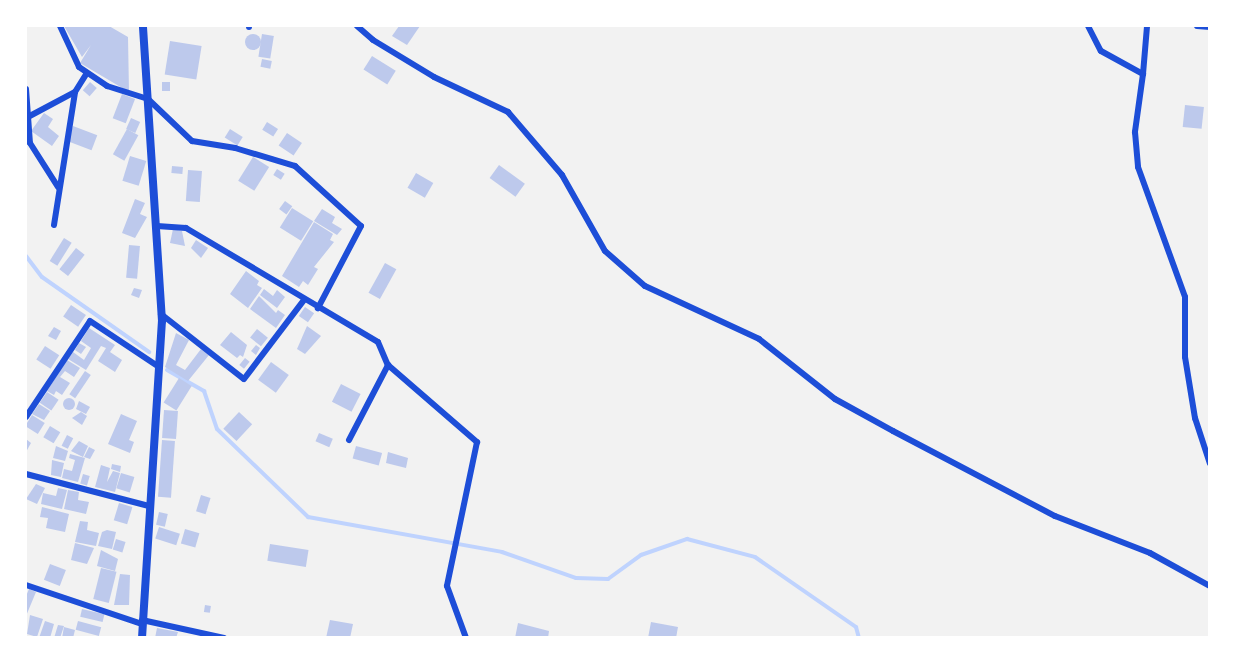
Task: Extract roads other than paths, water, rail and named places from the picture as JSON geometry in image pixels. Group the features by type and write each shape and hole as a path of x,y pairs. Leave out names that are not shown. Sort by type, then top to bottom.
{"street":[{"path":"60,26 79,67 87,73 107,86 148,99 192,141 235,148 295,166 361,226 318,308"},
{"path":"142,638 161,314 143,26"},
{"path":"357,26 373,40 434,77 508,112 562,175 605,251 645,286 759,339 836,399 914,442 1055,516 1150,553 1209,586"},
{"path":"1088,26 1101,51 1143,74"},
{"path":"1147,26 1135,132 1138,167 1185,297 1185,357 1195,418 1209,464"},
{"path":"1197,26 1209,27"},
{"path":"54,225 75,92 87,73"},
{"path":"26,89 30,143 59,187"},
{"path":"28,116 75,92"},
{"path":"157,226 186,228 378,342 388,365 477,442 447,586 466,638"},
{"path":"161,314 244,379 304,300"},
{"path":"26,417 90,321 159,367"},
{"path":"349,441 388,365"},
{"path":"26,474 149,506"},
{"path":"26,585 142,622 224,638"}],"waterway":[{"path":"26,256 42,277 149,352"},
{"path":"167,370 204,391 217,429 308,517 502,552 576,578 608,579 641,555 687,539 755,557 856,627 859,638"}]}
